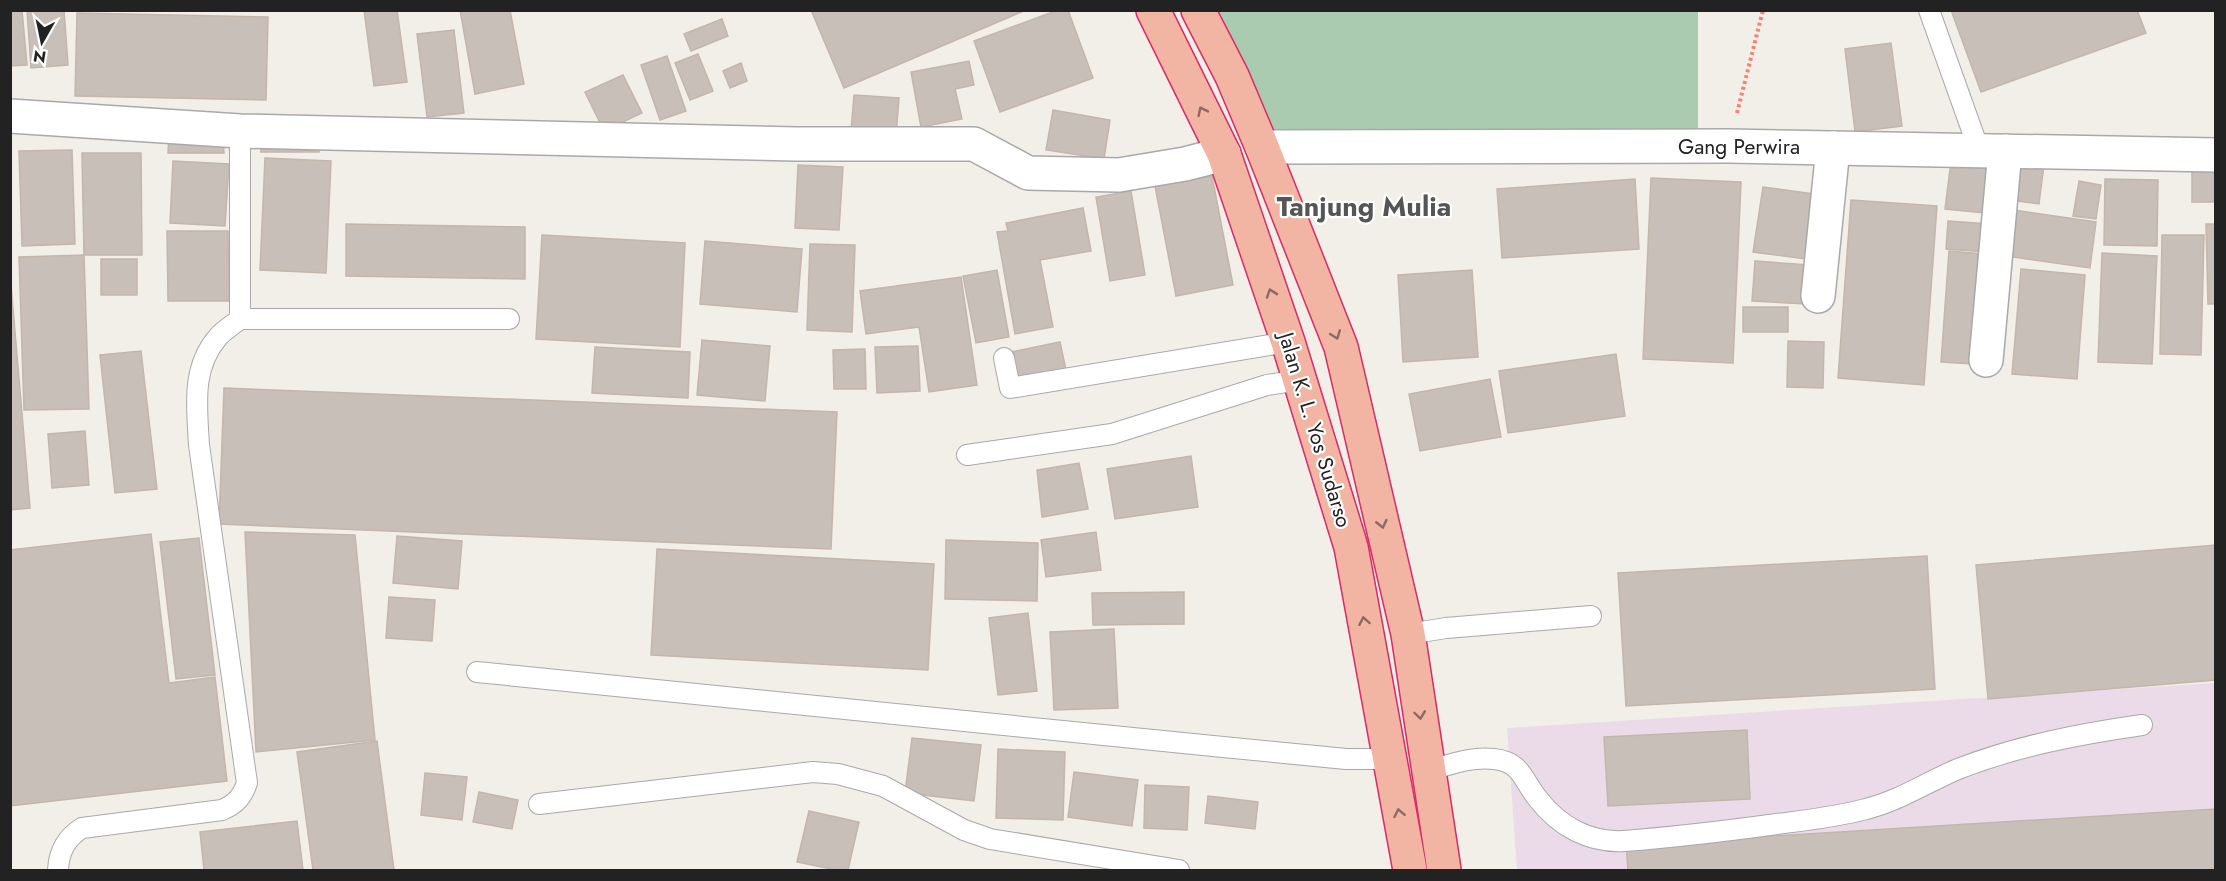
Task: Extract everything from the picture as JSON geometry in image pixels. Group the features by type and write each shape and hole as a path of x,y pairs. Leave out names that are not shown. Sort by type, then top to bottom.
{"highway":[{"name":"Jalan K. L. Yos Sudarso","path":"1153,10 1224,154 1288,342 1351,547 1410,870"},
{"name":"Jalan K. L. Yos Sudarso","path":"1198,10 1232,76 1341,347 1408,633 1427,771 1444,870"}],"street":[{"path":"10,117 240,131 796,144 974,144 1028,173 1119,175 1185,164 1224,154"},
{"name":"Gang Perwira","path":"1262,147 1729,146 2216,154"},
{"path":"1818,296 1833,147"},
{"path":"1986,360 1992,151"}],"lane":[{"path":"1929,10 1992,151"},
{"path":"240,131 240,319"},
{"path":"58,870 58,858 62,848 70,836 82,828 222,810 234,805 243,794 247,783 199,445 196,389 207,353 219,336 240,319 509,319"},
{"path":"1004,358 1010,388 1288,342"},
{"path":"967,455 1112,434 1267,385 1299,380"},
{"path":"1408,633 1591,616"},
{"path":"477,672 1346,759 1388,759"},
{"path":"1427,771 1470,759 1494,759 1508,763 1518,768 1538,799 1564,825 1581,834 1620,841 1721,832 1835,817 1890,801 1956,770 2011,751 2095,732 2142,725"},
{"path":"539,804 813,772 838,774 883,786 964,830 990,839 1179,870"}],"path":[{"path":"1729,146 1763,10"}],"shaded area":[{"path":"2215,683 2215,870 1517,870 1507,728"}],"green space":[{"path":"1211,11 1698,11 1698,135 1272,131"}],"building":[{"path":"10,10 22,10 27,65 10,66"},
{"path":"27,10 64,10 68,65 31,68"},
{"path":"364,10 397,10 407,82 374,86"},
{"path":"460,10 510,10 524,84 475,94"},
{"path":"811,10 1026,10 844,88"},
{"path":"1058,10 1068,10 1093,78 1000,112 974,41"},
{"path":"1951,10 2137,10 2146,33 1981,92"},
{"path":"77,13 268,17 266,100 75,96"},
{"path":"722,19 728,36 691,51 684,34"},
{"path":"454,30 464,113 427,117 417,34"},
{"path":"1891,43 1902,126 1855,132 1845,49"},
{"path":"698,54 713,91 690,100 675,63"},
{"path":"667,56 686,111 660,120 641,65"},
{"path":"969,61 974,85 955,89 962,119 921,127 911,72"},
{"path":"741,63 747,81 730,88 723,71"},
{"path":"623,75 642,113 604,131 585,92"},
{"path":"854,95 899,98 896,135 851,131"},
{"path":"1053,110 1110,120 1104,159 1046,150"},
{"path":"169,137 223,137 224,153 168,153"},
{"path":"261,138 319,138 319,152 261,152"},
{"path":"72,150 75,244 22,246 19,151"},
{"path":"82,153 141,153 142,255 84,255"},
{"path":"265,158 331,161 326,273 260,270"},
{"path":"2009,160 2044,165 2039,204 2003,199"},
{"path":"2192,160 2216,160 2216,202 2192,202"},
{"path":"173,161 229,164 225,226 170,223"},
{"path":"1951,161 1991,166 1985,213 1945,209"},
{"path":"798,165 843,167 839,230 795,228"},
{"path":"1212,176 1233,285 1176,296 1155,186"},
{"path":"1651,178 1741,182 1733,363 1643,359"},
{"path":"1635,179 1639,249 1502,258 1497,189"},
{"path":"2105,179 2158,180 2157,246 2104,245"},
{"path":"2079,181 2101,185 2096,219 2073,216"},
{"path":"1763,187 1821,195 1813,260 1753,252"},
{"path":"1131,191 1145,275 1110,281 1096,197"},
{"path":"1851,200 1937,206 1924,385 1838,378"},
{"path":"1083,208 1091,251 1040,260 1053,327 1015,334 997,232 1008,231 1006,223"},
{"path":"2007,209 2096,222 2090,268 2000,255"},
{"path":"1948,221 1989,224 1987,252 1946,249"},
{"path":"346,224 525,227 525,279 346,276"},
{"path":"2206,224 2216,224 2216,304 2208,304"},
{"path":"167,231 228,231 229,301 168,301"},
{"path":"542,235 685,243 680,347 536,339"},
{"path":"2162,235 2204,235 2201,355 2160,354"},
{"path":"705,241 802,249 797,312 700,304"},
{"path":"810,244 855,245 852,332 807,330"},
{"path":"1949,251 1983,254 1974,364 1941,362"},
{"path":"2102,253 2157,256 2152,364 2098,362"},
{"path":"84,255 89,409 24,410 19,257"},
{"path":"101,259 137,259 137,295 101,295"},
{"path":"1755,261 1809,265 1806,304 1752,301"},
{"path":"2021,269 2085,275 2077,379 2012,374"},
{"path":"997,270 1009,337 976,343 963,276"},
{"path":"1472,270 1478,357 1403,362 1398,275"},
{"path":"10,273 30,508 10,510"},
{"path":"961,277 977,385 929,392 919,327 866,334 860,291"},
{"path":"1743,307 1788,307 1788,332 1743,332"},
{"path":"702,340 770,346 765,401 697,395"},
{"path":"1788,341 1824,342 1823,388 1787,387"},
{"path":"1060,342 1066,370 1017,379 1011,352"},
{"path":"918,346 920,391 877,393 875,347"},
{"path":"595,347 690,352 688,398 592,393"},
{"path":"865,349 866,389 834,389 833,350"},
{"path":"141,351 157,489 115,493 100,355"},
{"path":"1616,354 1625,416 1508,433 1499,371"},
{"path":"1490,379 1501,437 1420,451 1409,394"},
{"path":"224,388 837,412 831,549 219,524"},
{"path":"85,431 89,485 52,488 48,434"},
{"path":"1191,456 1198,507 1115,519 1107,469"},
{"path":"1079,463 1088,509 1042,517 1037,470"},
{"path":"245,532 355,535 375,740 256,752"},
{"path":"1096,532 1101,570 1046,577 1041,540"},
{"path":"151,534 169,683 215,677 227,781 10,806 10,550"},
{"path":"397,536 462,541 458,589 393,583"},
{"path":"199,538 215,675 176,679 160,542"},
{"path":"946,540 1038,543 1037,601 945,599"},
{"path":"2216,545 2216,680 1988,699 1976,565"},
{"path":"657,549 934,564 928,670 651,655"},
{"path":"1927,556 1935,689 1626,706 1618,573"},
{"path":"1184,592 1184,624 1093,625 1092,593"},
{"path":"389,597 435,600 432,641 386,638"},
{"path":"1028,613 1037,691 998,695 989,618"},
{"path":"1114,629 1118,708 1054,710 1050,632"},
{"path":"1747,730 1750,799 1608,806 1604,737"},
{"path":"912,738 981,745 974,801 905,793"},
{"path":"377,741 394,870 313,870 297,752"},
{"path":"998,749 1065,752 1063,820 996,818"},
{"path":"1074,772 1138,780 1132,826 1068,817"},
{"path":"425,773 467,777 462,820 421,815"},
{"path":"1145,785 1189,787 1187,830 1144,828"},
{"path":"479,792 518,800 512,829 473,822"},
{"path":"1208,796 1258,802 1255,829 1205,823"},
{"path":"2216,809 2216,870 1628,870 1626,845"},
{"path":"809,811 859,822 848,870 836,870 797,862"},
{"path":"297,821 303,870 204,870 200,832"}],"district":[{"name":"Tanjung Mulia","path":"1364,207"}]}
